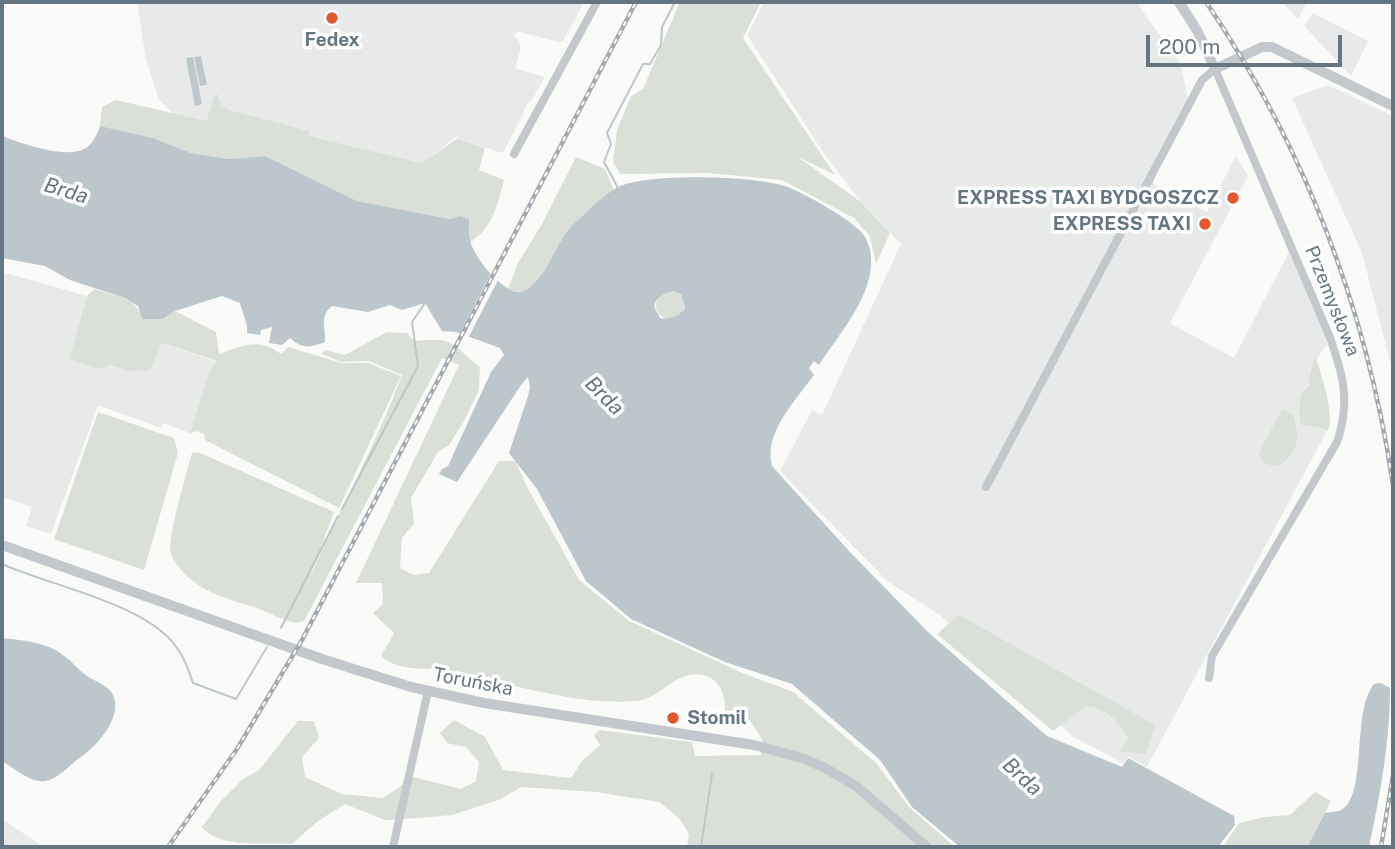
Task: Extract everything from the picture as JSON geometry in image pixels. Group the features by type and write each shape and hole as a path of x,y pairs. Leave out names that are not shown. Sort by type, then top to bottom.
{"street":[{"path":"514,154 597,2"},
{"name":"Przemysłowa","path":"1179,2 1198,32 1215,69 1329,335 1343,374 1345,393 1344,421 1338,442 1218,646 1211,660 1209,678"},
{"path":"986,487 1202,80 1215,69 1262,47 1272,47 1393,106"},
{"name":"Toruńska","path":"2,545 354,670 428,691 484,703 754,745 791,754 823,767 856,786 927,847"},
{"path":"393,847 428,691"}],"shaded area":[{"path":"137,2 584,2 563,41 516,31 515,38 521,47 515,68 545,77 532,100 527,103 503,153 457,139 457,136 423,163 308,136 309,131 232,112 221,104 216,93 206,121 174,114 159,100 146,59"},
{"path":"680,2 761,2 743,38 835,175 798,157 861,202 890,233 876,264 870,236 854,218 782,180 708,173 620,174 613,162 617,130 631,96 643,89"},
{"path":"764,2 1136,2 1181,65 1188,100 1156,161 1154,184 1207,212 1236,156 1248,176 1170,323 1234,358 1289,252 1326,336 1327,345 1317,358 1330,425 1147,767 1128,756 1123,763 1072,736 940,615 887,581 780,471 812,410 822,415 901,244 861,202 825,155 747,35"},
{"path":"1282,2 1307,2 1298,19"},
{"path":"1313,13 1368,41 1351,76 1304,26"},
{"path":"1328,85 1393,116 1393,373 1362,253 1292,98"},
{"path":"216,92 221,104 229,110 309,131 309,136 422,163 457,139 485,148 479,170 504,180 493,215 484,230 470,242 469,219 460,216 450,219 357,201 265,156 229,159 191,153 153,138 100,126 102,107 116,100 206,121"},
{"path":"576,157 605,169 614,190 589,209 570,229 531,287 520,292 508,289 518,263 542,224"},
{"path":"2,272 87,296 69,359 130,371 161,343 217,362 209,372 190,433 163,423 161,428 98,405 51,534 26,526 32,507 2,497"},
{"path":"95,289 130,301 143,319 163,319 175,311 216,332 219,354 258,344 281,354 288,347 341,363 368,363 401,376 339,508 205,440 204,434 197,431 190,433 209,372 217,361 162,343 150,370 130,371 110,365 99,369 69,359 87,296"},
{"path":"670,291 680,295 684,305 680,315 670,319 660,315 656,305 660,295"},
{"path":"387,332 407,333 414,341 445,341 457,347 480,367 479,390 464,421 449,445 438,452 411,498 414,523 402,538 400,568 414,575 429,573 499,461 516,461 526,485 579,580 629,621 745,674 793,692 877,764 909,807 955,847 687,847 689,834 679,818 659,802 596,792 521,787 501,799 452,815 385,820 345,804 318,821 292,844 231,842 219,839 202,827 221,801 243,779 259,770 298,721 314,721 319,738 302,757 305,777 342,794 383,798 414,777 461,789 476,781 479,762 466,747 447,743 440,733 454,720 485,737 503,770 561,777 571,778 582,761 600,745 594,735 600,730 692,742 695,756 761,755 763,741 752,724 738,712 725,713 721,690 714,680 703,675 685,676 645,699 602,701 476,681 447,670 405,667 381,656 394,633 373,613 383,604 382,583 356,583 459,365 442,358 304,621 285,620 221,596 201,586 183,572 172,556 172,534 192,453 198,452 334,512 309,579 381,427 402,375 369,361 341,362 322,354 325,350 345,355"},
{"path":"1315,357 1329,405 1328,430 1301,424 1300,420 1300,399 1311,383 1308,382"},
{"path":"1282,409 1293,415 1297,439 1289,458 1273,466 1261,460 1259,453"},
{"path":"98,412 174,438 178,453 144,570 54,539"},
{"path":"959,615 1155,725 1146,754 1120,751 1129,739 1125,732 1111,716 1093,707 1085,706 1053,731 937,634"},
{"path":"1315,792 1331,801 1307,847 1223,847 1239,823 1290,815"},
{"path":"2,819 44,847 2,847"}],"water":[{"path":"201,56 207,85 200,86 194,57"},
{"path":"193,57 202,104 195,106 186,58"},
{"name":"Brda","path":"100,126 153,138 191,153 229,159 265,156 357,201 450,219 460,216 469,219 472,247 482,263 504,286 518,292 533,285 566,233 583,215 618,187 674,178 745,180 781,185 826,207 851,223 865,237 871,257 867,286 854,314 819,365 814,361 809,368 814,375 790,406 772,441 772,466 928,632 1047,736 1122,767 1128,758 1234,816 1235,825 1218,847 960,847 912,807 880,760 792,684 725,662 631,619 586,581 537,489 509,453 528,396 528,377 457,482 439,474 448,466 491,372 504,355 500,348 456,332 442,331 425,303 402,310 390,305 368,312 332,306 324,318 325,342 306,346 290,338 282,345 269,343 272,327 261,330 260,335 247,333 240,303 222,296 175,311 163,319 142,319 138,306 125,298 70,280 45,266 2,258 2,136 43,149 76,152 90,145","holes":["674,291 681,295 685,307 681,313 671,318 660,318 654,306 659,297"]},
{"path":"2,638 34,642 57,651 84,674 105,686 113,695 114,712 107,730 87,752 50,780 34,780 2,761"},
{"path":"1381,683 1390,688 1388,728 1369,847 1307,847 1325,813 1341,810 1349,802 1357,772 1367,697 1374,684"}],"pier":[{"path":"493,269 499,278 467,340 463,338 493,279 462,338 458,337"}],"waterway":[{"path":"618,188 604,162 611,144 607,133 643,64 650,64 661,45 662,27 675,2"},
{"path":"342,509 418,366 412,322 425,303"},
{"path":"281,628 338,516"},
{"path":"2,564 141,617 174,644 193,683 236,699 267,647"},
{"path":"701,847 712,774"}],"railway":[{"path":"168,847 237,749 302,640 636,2"},
{"path":"1206,2 1273,114 1327,233 1367,356 1393,485"},
{"path":"1381,847 1393,775"}],"place":[{"name":"Fedex","path":"332,18"},
{"name":"EXPRESS TAXI BYDGOSZCZ","path":"1233,198"},
{"name":"EXPRESS TAXI","path":"1205,224"},
{"name":"Stomil","path":"673,718"}]}
